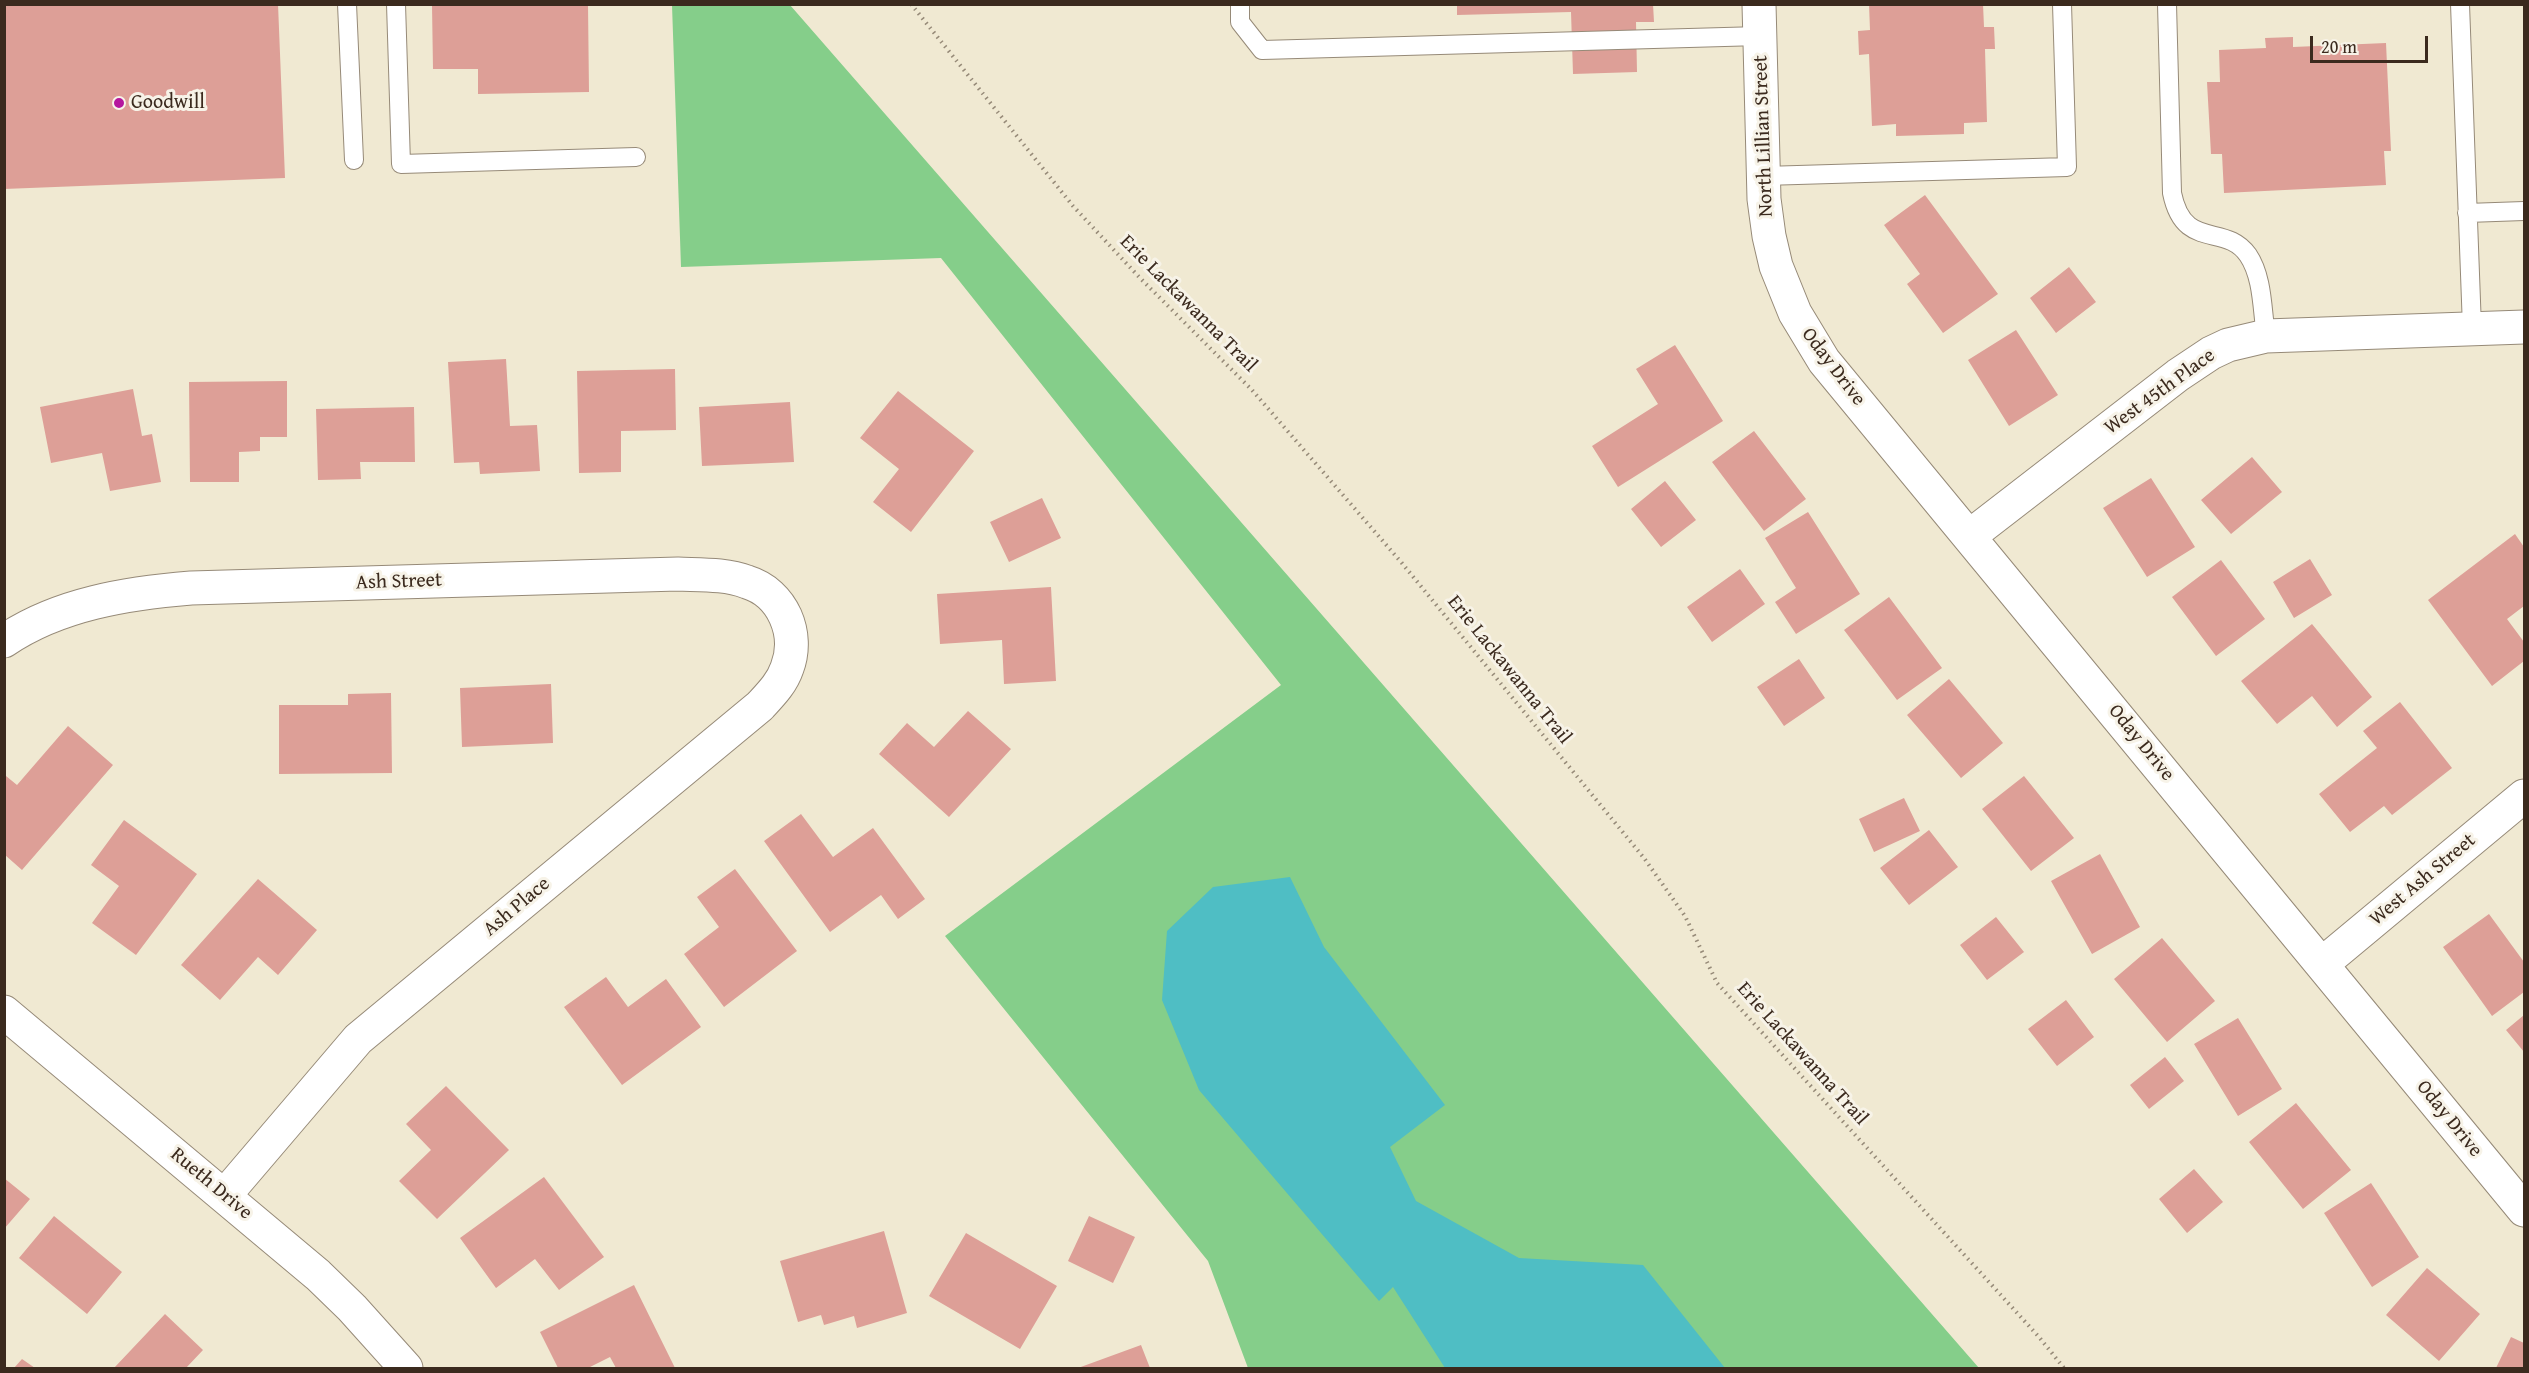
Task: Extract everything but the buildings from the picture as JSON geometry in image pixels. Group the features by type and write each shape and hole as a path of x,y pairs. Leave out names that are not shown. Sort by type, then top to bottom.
{"street":[{"name":"North Lillian Street","path":"1759,20 1764,176 1769,236 1776,266"},
{"name":"Oday Drive","path":"1776,266 1795,313 1824,361 1971,535 2524,1209"},
{"name":"West 45th Place","path":"1971,535 2196,362 2228,345 2266,336 2524,327"},
{"name":"Ash Street","path":"4,641 50,617 97,602 145,591 191,588 678,574 746,581 770,594 787,618"},
{"name":"Ash Place","path":"225,1195 358,1040 760,706 778,687 787,668 791,639 787,618"},
{"name":"West Ash Street","path":"2322,964 2524,796"},
{"name":"Rueth Drive","path":"4,1012 225,1195 352,1308 406,1368"}],"lane":[{"path":"347,4 354,160"},
{"path":"396,4 401,164 636,157"},
{"path":"1240,4 1240,22 1262,50 1759,20"},
{"path":"1764,176 2067,168 2062,4"},
{"path":"2167,4 2172,193 2176,212 2192,228 2203,234 2229,239 2247,254 2258,278 2266,336"},
{"path":"2460,4 2472,328"},
{"path":"2467,213 2524,211"}],"path":[{"name":"Erie Lackawanna Trail","path":"911,4 1073,206 1140,278 1252,390 1401,562 1644,858 1685,916 1717,983 2039,1337 2064,1368"}],"green space":[{"path":"672,5 790,5 1979,1368 1248,1368 1208,1261 945,936 1281,685 941,258 681,267"}],"water":[{"path":"1290,877 1324,947 1445,1105 1390,1147 1416,1201 1519,1258 1643,1265 1725,1368 1445,1368 1393,1287 1379,1301 1199,1090 1162,1000 1167,931 1213,887"}],"place":[{"name":"Goodwill","path":"119,103"}]}
